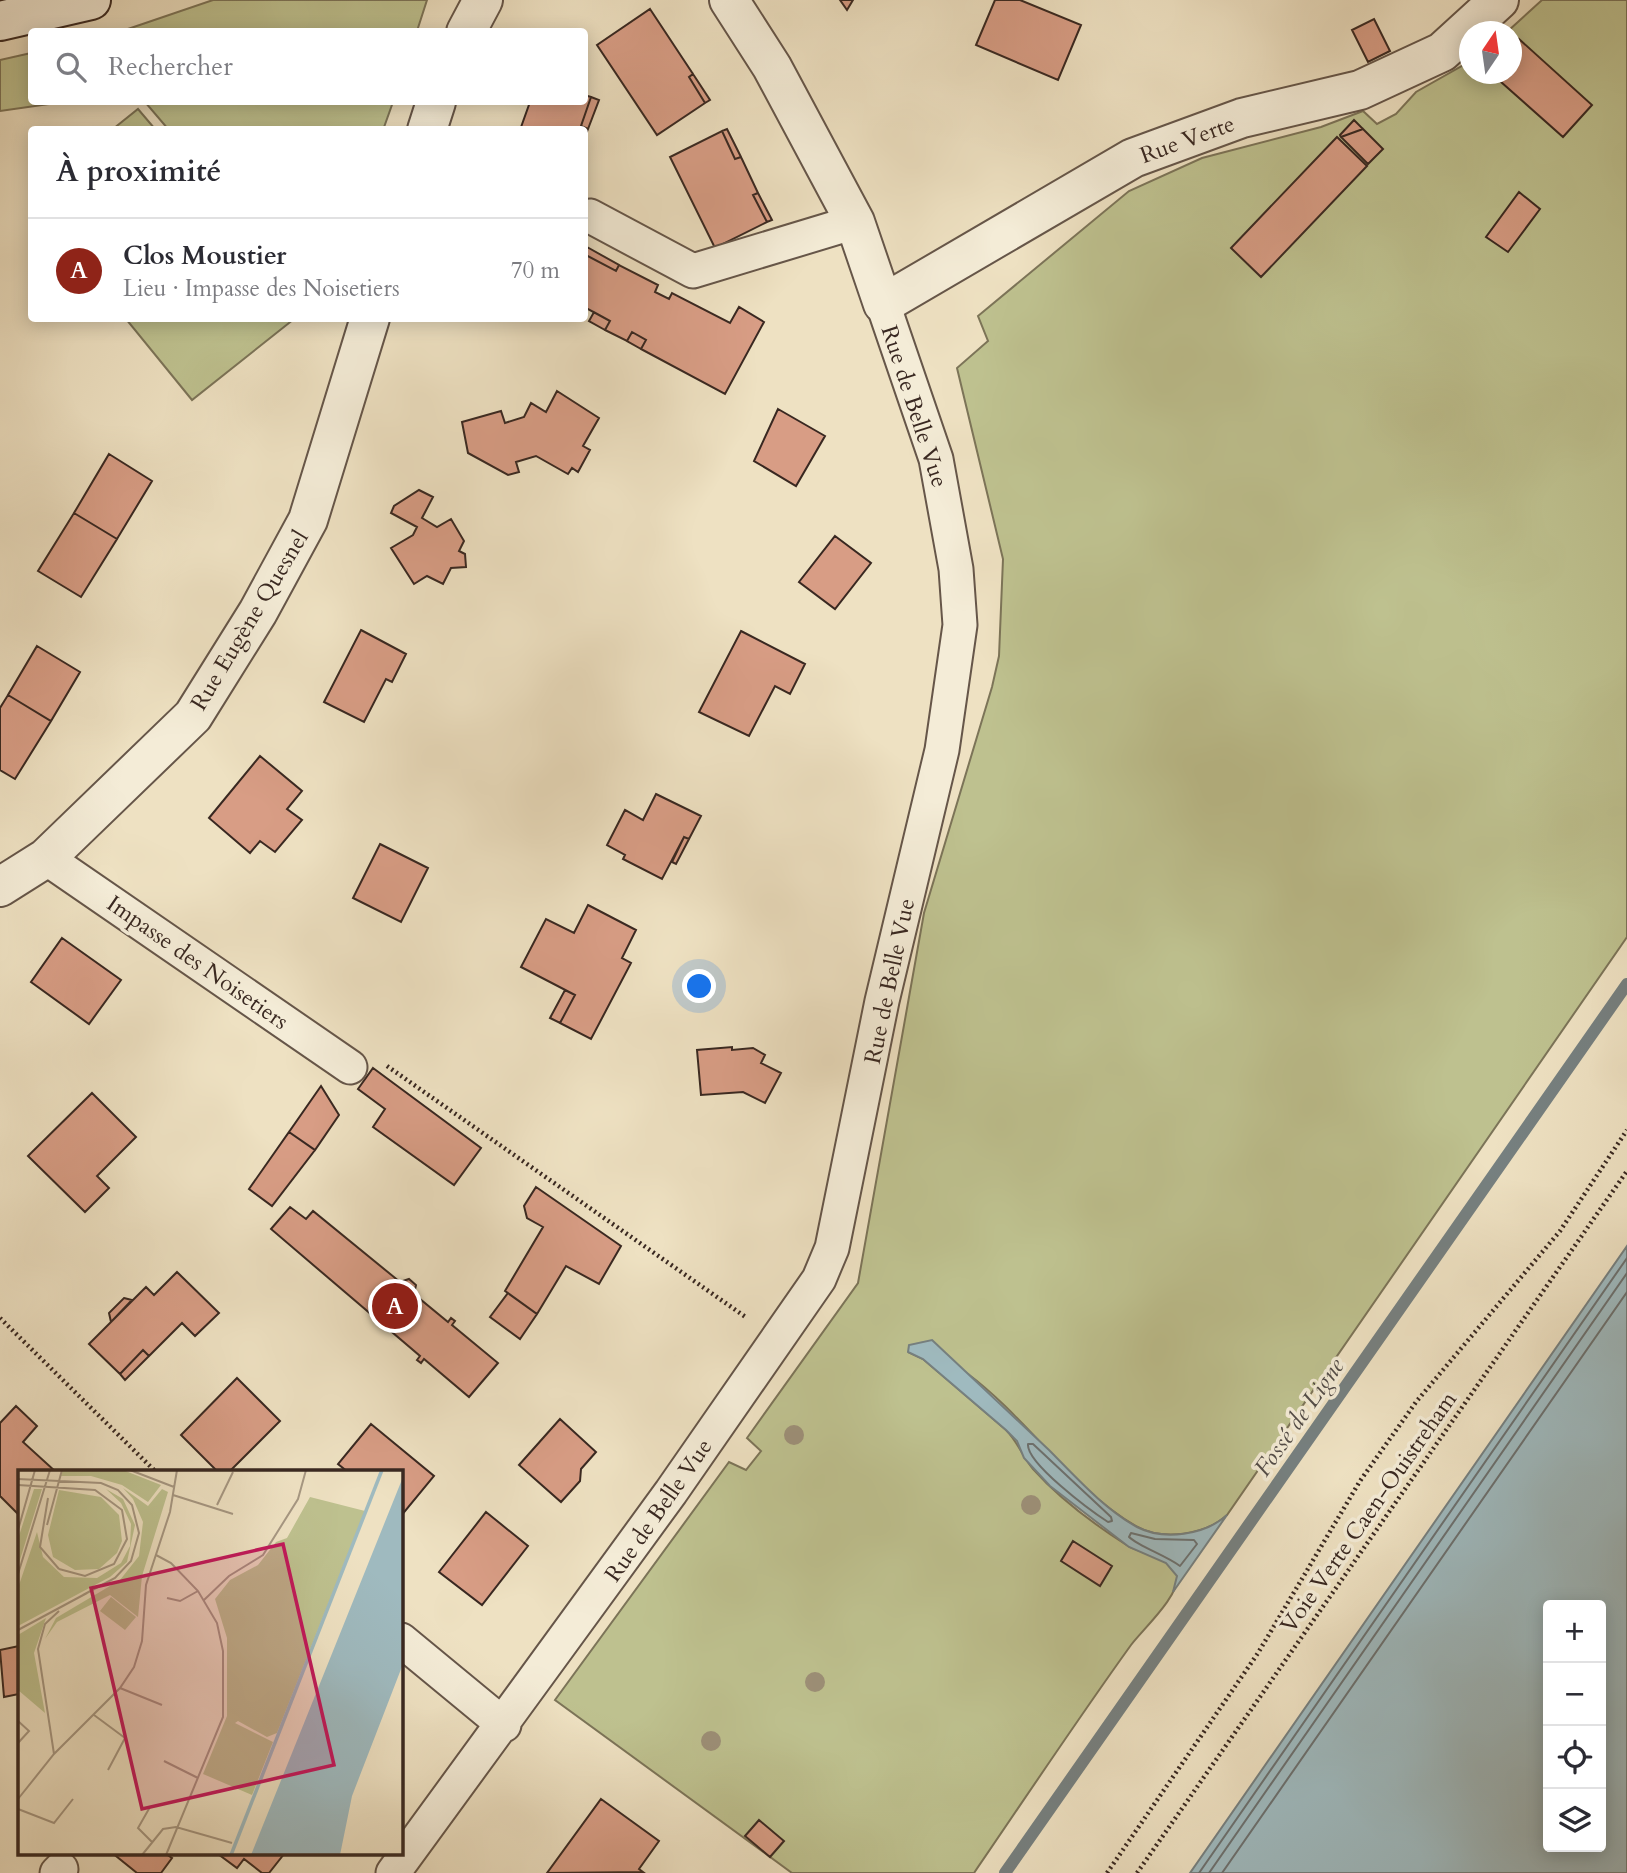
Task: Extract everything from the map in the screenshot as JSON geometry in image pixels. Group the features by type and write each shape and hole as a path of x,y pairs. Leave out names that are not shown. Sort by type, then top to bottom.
{"street":[{"path":"0,21 91,0"},
{"path":"468,28 483,0"},
{"name":"Rue de Belle Vue","path":"393,1873 504,1725 671,1493 819,1279 841,1216 882,1000 942,750 960,625 956,569 936,459 855,222 772,67 729,0"},
{"name":"Rue Verte","path":"883,304 1133,158 1242,118 1360,90 1442,52 1499,0"},
{"path":"428,126 435,105"},
{"path":"590,216 693,271 855,222"},
{"name":"Rue Eugène Quesnel","path":"0,887 46,858 193,716 258,612 308,520 369,322"},
{"name":"Impasse des Noisetiers","path":"46,858 350,1067"},
{"path":"402,1641 504,1725"}],"path":[{"path":"350,1067 369,1053 777,1339"},
{"path":"1107,1873 1258,1654 1360,1481 1416,1402 1560,1231 1627,1130"},
{"name":"Voie Verte Caen-Ouistreham","path":"1138,1873 1627,1171"},
{"path":"0,1318 154,1470"}],"green space":[{"path":"213,0 427,0 418,28 131,28"},
{"path":"1542,0 1627,0 1627,937 1227,1515 1218,1522 1183,1534 1147,1531 1136,1526 1092,1494 1010,1411 968,1374 947,1364 908,1352 923,1359 1006,1430 1033,1469 1066,1501 1128,1546 1169,1564 1177,1575 1177,1583 1160,1612 1111,1673 974,1873 792,1873 555,1700 729,1462 746,1470 761,1451 747,1438 858,1283 924,913 999,656 1003,559 957,368 988,341 978,316 1129,191 1202,158 1321,127 1363,111 1377,124 1396,114 1416,92 1459,68 1459,84 1522,84 1522,21 1519,21"},
{"path":"28,54 28,105 42,105 0,111 0,60"},
{"path":"148,105 392,105 384,126 165,126"},
{"path":"138,109 152,126 117,126"},
{"path":"128,322 290,322 192,400"}],"water":[{"path":"1627,1246 1627,1873 1190,1873"},
{"path":"932,1340 1090,1492 1125,1520 1148,1531 1172,1535 1207,1527 1227,1515 1173,1592 1177,1576 1166,1563 1129,1547 1050,1486 1024,1458 1017,1441 1006,1430 923,1359 908,1352 909,1345"}],"building":[{"path":"840,0 853,0 847,10"},
{"path":"995,0 1020,0 1081,25 1058,80 976,45"},
{"path":"650,9 693,74 689,77 705,103 657,135 597,45"},
{"path":"1374,19 1390,51 1368,62 1352,30"},
{"path":"1522,42 1592,105 1563,137 1503,84 1522,84"},
{"path":"693,74 710,100 705,103 689,77"},
{"path":"588,96 591,97 581,126 521,126 529,105 588,105"},
{"path":"591,97 599,100 588,129 588,126 581,126"},
{"path":"1354,120 1363,129 1341,137 1340,135"},
{"path":"727,129 741,157 735,159 722,131"},
{"path":"1363,129 1383,149 1368,164 1341,137"},
{"path":"722,131 735,159 741,157 758,193 753,195 767,222 715,248 670,157"},
{"path":"1337,137 1367,166 1261,277 1231,248"},
{"path":"1519,192 1540,209 1508,252 1486,237"},
{"path":"758,193 772,220 767,222 753,195"},
{"path":"588,248 619,265 616,271 588,256"},
{"path":"588,256 616,271 619,265 658,285 655,292 669,299 672,293 730,323 739,307 764,322 725,394 641,349 646,340 632,332 627,341 605,330 610,321 588,309"},
{"path":"594,312 610,321 605,330 589,321"},
{"path":"632,332 646,340 641,349 627,341"},
{"path":"557,391 599,418 583,446 590,450 578,472 572,468 568,474 536,456 516,462 519,472 508,475 468,453 462,422 501,411 505,423 524,417 531,403 546,412"},
{"path":"778,409 825,436 796,486 754,461"},
{"path":"109,454 152,481 117,539 74,513"},
{"path":"419,490 433,497 422,518 437,527 451,519 464,541 459,551 465,554 466,567 451,568 443,584 427,576 414,584 391,548 413,535 417,527 391,513 394,506"},
{"path":"74,513 117,539 81,597 38,571"},
{"path":"835,536 871,563 835,609 799,582"},
{"path":"361,630 406,654 392,682 386,679 364,722 324,702"},
{"path":"741,631 805,664 790,694 775,686 749,736 699,712"},
{"path":"37,646 80,672 51,721 8,695"},
{"path":"8,695 51,721 15,779 0,770 0,708"},
{"path":"260,756 302,791 287,809 302,820 275,852 260,841 250,853 209,818"},
{"path":"656,794 701,816 689,839 684,837 662,879 623,859 625,855 607,845 625,810 643,820"},
{"path":"684,837 689,839 676,864 672,862"},
{"path":"380,844 428,868 401,922 353,898"},
{"path":"588,905 636,930 622,958 631,963 591,1039 560,1023 575,995 521,967 546,919 574,933"},
{"path":"62,938 121,980 89,1024 31,982"},
{"path":"565,990 575,995 560,1023 550,1018"},
{"path":"732,1047 732,1050 753,1048 765,1055 761,1063 781,1073 765,1103 743,1092 701,1095 697,1050"},
{"path":"373,1068 481,1148 454,1185 373,1127 385,1109 358,1089"},
{"path":"321,1086 339,1115 315,1150 289,1132"},
{"path":"92,1093 136,1137 97,1176 109,1188 85,1212 28,1156"},
{"path":"289,1132 315,1150 272,1206 249,1189"},
{"path":"536,1187 621,1246 599,1284 566,1266 537,1314 505,1291 543,1227 527,1218 524,1206"},
{"path":"290,1207 306,1219 313,1211 400,1282 409,1279 416,1285 414,1294 448,1322 451,1318 455,1321 452,1325 498,1363 469,1397 424,1359 421,1363 417,1360 420,1356 271,1229"},
{"path":"177,1272 219,1313 195,1336 182,1323 149,1356 143,1350 120,1374 89,1344 146,1287 154,1295"},
{"path":"508,1293 537,1314 520,1339 490,1317"},
{"path":"124,1298 132,1300 111,1322 109,1313"},
{"path":"143,1350 149,1356 125,1380 120,1374"},
{"path":"237,1378 280,1421 231,1470 216,1470 181,1435"},
{"path":"16,1406 37,1426 23,1442 54,1470 18,1470 18,1514 0,1496 0,1423"},
{"path":"560,1419 596,1452 581,1469 580,1481 561,1502 519,1465"},
{"path":"371,1424 434,1476 402,1515 402,1470 346,1470 338,1464"},
{"path":"486,1512 528,1546 482,1605 439,1572"},
{"path":"1073,1541 1112,1566 1100,1586 1061,1561"},
{"path":"18,1646 18,1694 4,1697 0,1650"},
{"path":"601,1799 659,1841 639,1869 643,1872 547,1873"},
{"path":"759,1820 784,1841 770,1857 745,1836"},
{"path":"116,1856 172,1858 161,1873 137,1873"},
{"path":"221,1856 282,1856 269,1873 262,1873 244,1859 237,1868"}],"waterway":[{"name":"Fossé de Ligne","path":"1005,1873 1627,984"}],"place":[{"name":"Clos Moustier","path":"395,1306"}]}
